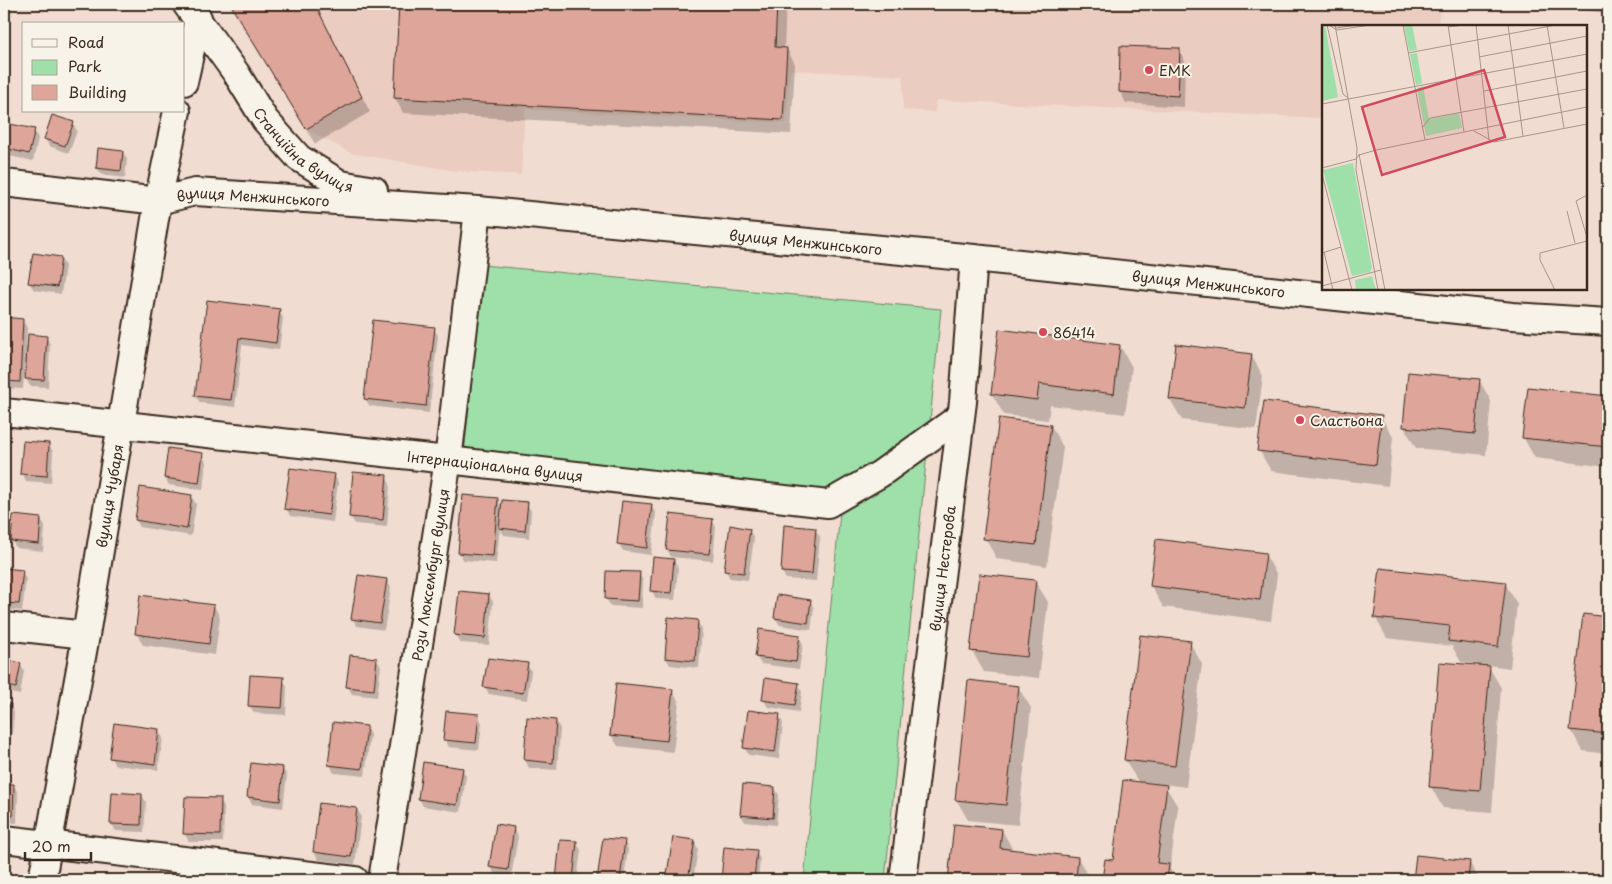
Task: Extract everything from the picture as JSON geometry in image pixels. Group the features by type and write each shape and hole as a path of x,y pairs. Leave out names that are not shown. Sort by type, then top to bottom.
{"street":[{"path":"185,73 192,11"},
{"name":"Станційна вулиця","path":"192,11 236,73 265,120 299,158 341,184 478,210"},
{"name":"вулиця Чубаря","path":"42,880 86,635 158,201 177,112"},
{"name":"вулиця Менжинського","path":"4,183 158,201 195,192 478,210 974,258 1512,316 1608,322"},
{"name":"Рози Люксембург вулиця","path":"382,880 448,460 478,210"},
{"name":"вулиця Нестерова","path":"903,880 961,416 974,258"},
{"name":"Інтернаціональна вулиця","path":"4,412 448,460 828,504 880,474 961,416"},
{"path":"4,626 86,635"},
{"path":"4,839 355,880"}],"shaded area":[{"path":"228,4 1440,4 1438,25 1322,25 1322,118 936,100 935,112 903,110 903,76 790,70 786,123 525,109 521,175 456,171 351,153 306,129"}],"green space":[{"path":"482,265 941,309 885,880 804,880 842,492 464,456"}],"building":[{"path":"233,4 315,4 362,97 306,129 233,9"},
{"path":"399,4 777,4 775,47 787,48 783,120 394,98"},
{"name":"ЕМК","path":"1120,46 1180,48 1178,96 1119,92"},
{"path":"52,115 74,122 65,146 44,139"},
{"path":"5,123 35,129 29,154 4,148"},
{"path":"98,148 123,151 121,171 96,168"},
{"path":"33,253 61,257 57,287 28,283"},
{"path":"207,300 280,309 276,343 239,338 231,400 195,396"},
{"path":"4,317 23,319 20,382 4,381"},
{"path":"373,320 435,327 426,406 364,399"},
{"path":"999,329 1120,345 1114,394 1039,384 1037,400 991,394"},
{"path":"28,334 47,336 44,380 25,379"},
{"path":"1176,344 1252,354 1245,408 1169,399"},
{"path":"1408,372 1480,379 1475,434 1403,427"},
{"path":"1528,387 1608,396 1608,447 1522,438"},
{"path":"1264,401 1382,415 1376,465 1257,451"},
{"path":"999,418 1051,425 1036,545 983,539"},
{"path":"23,441 49,443 47,476 20,474"},
{"path":"168,448 203,453 199,483 164,478"},
{"path":"290,468 335,474 329,515 284,509"},
{"path":"353,472 387,475 383,520 349,517"},
{"path":"140,487 192,495 187,529 135,520"},
{"path":"463,495 498,498 493,556 458,553"},
{"path":"502,500 528,502 525,531 499,528"},
{"path":"622,501 652,504 647,548 617,544"},
{"path":"670,514 713,519 709,554 666,550"},
{"path":"13,515 41,518 39,544 11,541"},
{"path":"730,525 750,529 744,573 724,571"},
{"path":"784,525 816,528 812,574 781,572"},
{"path":"1156,539 1266,553 1260,600 1150,586"},
{"path":"653,557 674,559 671,593 650,591"},
{"path":"4,568 23,570 19,604 4,603"},
{"path":"1380,568 1506,582 1498,647 1448,641 1450,626 1374,618"},
{"path":"606,571 640,572 638,601 605,599"},
{"path":"979,574 1036,580 1027,657 970,651"},
{"path":"358,575 387,579 380,623 351,619"},
{"path":"459,591 489,594 485,638 454,635"},
{"path":"140,595 214,605 209,644 135,634"},
{"path":"777,595 811,600 808,623 774,618"},
{"path":"1583,614 1608,617 1608,734 1570,730"},
{"path":"668,617 698,620 695,661 665,658"},
{"path":"759,629 800,635 796,662 755,657"},
{"path":"1140,635 1191,641 1175,766 1124,760"},
{"path":"350,655 377,658 374,690 346,687"},
{"path":"488,658 528,663 523,693 483,687"},
{"path":"4,659 21,663 16,688 4,685"},
{"path":"1439,662 1490,666 1480,791 1429,787"},
{"path":"250,675 284,677 282,708 248,706"},
{"path":"765,678 799,683 795,705 762,700"},
{"path":"968,680 1019,686 1006,805 955,800"},
{"path":"616,683 673,689 667,741 610,735"},
{"path":"4,703 11,704 9,728 4,727"},
{"path":"748,710 780,714 775,752 743,748"},
{"path":"446,711 479,714 476,743 443,740"},
{"path":"527,717 556,720 553,763 524,760"},
{"path":"333,722 367,726 362,769 328,765"},
{"path":"114,723 159,729 155,764 109,758"},
{"path":"423,762 463,768 457,805 418,799"},
{"path":"251,763 283,767 280,801 247,797"},
{"path":"1123,780 1167,785 1157,863 1169,864 1167,880 1102,880 1105,859 1113,860"},
{"path":"4,784 14,784 13,816 4,815"},
{"path":"743,784 775,787 773,818 740,815"},
{"path":"112,792 142,794 141,825 110,824"},
{"path":"185,797 221,798 220,835 183,834"},
{"path":"319,803 357,808 351,857 313,852"},
{"path":"496,824 514,827 508,870 489,867"},
{"path":"954,824 1002,829 1000,848 1078,857 1076,880 948,880"},
{"path":"673,837 695,840 688,880 666,880"},
{"path":"603,838 625,840 620,880 597,880"},
{"path":"560,840 577,841 573,880 556,880"},
{"path":"724,847 757,850 754,880 721,880"},
{"path":"1416,855 1470,861 1468,880 1413,880"}],"place":[{"name":"ЕМК","path":"1149,70"},
{"name":"86414","path":"1043,332"},
{"name":"Сластьона","path":"1300,420"}]}
